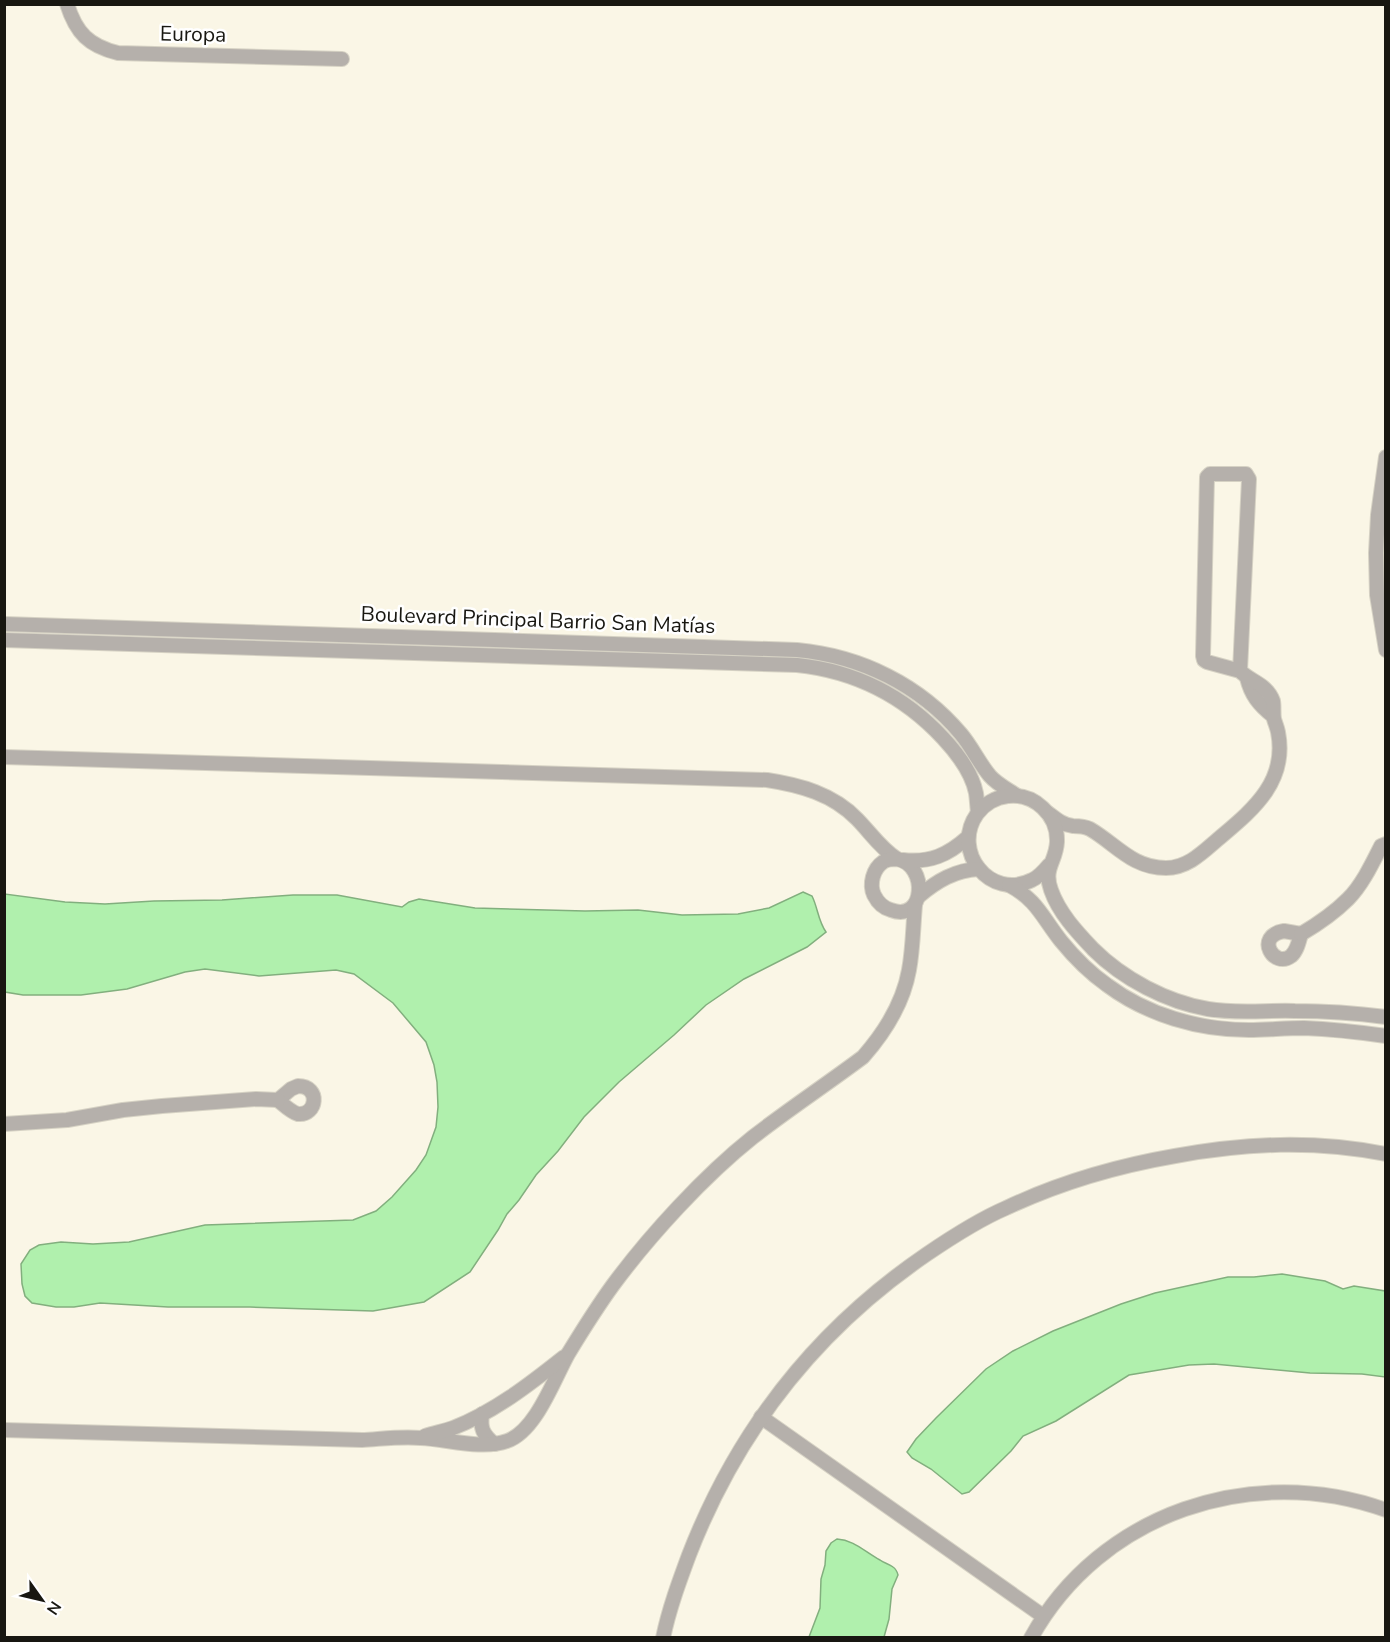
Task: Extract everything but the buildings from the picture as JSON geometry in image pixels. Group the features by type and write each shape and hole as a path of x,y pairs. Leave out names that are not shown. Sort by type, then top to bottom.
{"street":[{"name":"Europa","path":"67,4 73,21 87,40 101,49 118,53 342,59"},
{"path":"1386,457 1378,515 1377,553 1377,595 1386,650"},
{"path":"1048,813 1063,823 1084,826 1120,852 1141,863 1165,868 1175,867 1194,860 1252,810 1270,786 1276,773 1279,753 1278,731 1273,716 1258,704 1250,691 1244,674 1249,479 1246,474 1210,474 1207,477 1203,656 1207,662 1244,674"},
{"name":"Boulevard Principal Barrio San Matías","path":"4,624 818,652 839,656 868,666 924,699 955,727 989,775 1016,795"},
{"name":"Boulevard Principal Barrio San Matías","path":"4,640 797,664 822,667 862,680 921,716 952,748 962,762 976,792 978,812"},
{"path":"4,757 767,780 803,787 839,804 855,817 888,853 916,874 919,885 908,973 890,1022 878,1040 863,1057 752,1138 690,1196 612,1286 568,1354 538,1410 525,1429 508,1441 494,1444 468,1444 420,1437 362,1440 4,1430"},
{"path":"1009,885 1021,884 1041,874 1049,865 1057,843 1054,823 1048,813 1034,801 1016,795 995,799 978,812 971,824 968,837 973,860 988,877 1023,892 1033,901 1062,942 1108,986 1158,1013 1217,1028 1334,1029 1386,1036"},
{"path":"1057,843 1072,826"},
{"path":"874,873 885,860 918,862 929,860 945,854 968,837"},
{"path":"876,841 873,892 878,902 904,925 912,938"},
{"path":"1301,934 1328,917 1350,898 1384,842"},
{"path":"1049,865 1048,879 1051,892 1064,915 1079,934 1115,968 1161,995 1209,1009 1292,1010 1386,1017"},
{"path":"886,909 898,913 907,911 933,885 945,878 979,869"},
{"path":"4,1124 67,1120 123,1110 174,1105 256,1099 278,1100"},
{"path":"663,1638 678,1583 701,1525 739,1452 761,1417 807,1359 834,1330 895,1276 939,1246 1005,1208 1054,1188 1151,1160 1222,1148 1281,1144 1327,1145 1386,1154"},
{"path":"420,1437 452,1428 482,1414 513,1395 568,1354"},
{"path":"482,1414 481,1425 485,1436 494,1444"},
{"path":"761,1417 1043,1616"},
{"path":"1031,1638 1043,1616 1068,1585 1105,1551 1145,1526 1199,1505 1229,1496 1256,1492 1287,1492 1340,1497 1386,1510"}],"shaded area":[{"path":"803,892 812,896 826,932 807,947 744,979 706,1005 619,1082 584,1117 536,1175 507,1214 470,1272 424,1302 373,1311 168,1307 100,1303 56,1307 32,1303 25,1296 21,1264 30,1250 39,1245 61,1242 93,1244 129,1242 205,1225 353,1220 376,1211 392,1197 426,1155 436,1127 437,1082 426,1042 393,1003 354,974 336,970 259,976 205,969 185,972 127,989 81,995 23,995 5,992 5,894 65,902 105,904 337,895 402,907 419,899 475,908 638,910 682,915 738,914 769,908"},
{"path":"1282,1274 1325,1281 1343,1289 1354,1286 1385,1291 1385,1377 1214,1364 1189,1365 1129,1375 1056,1421 1023,1436 969,1492 962,1494 907,1452 916,1439 986,1369 1013,1351 1053,1331 1155,1293 1228,1277"},
{"path":"837,1539 854,1544 897,1571 884,1637 809,1637 820,1608 821,1579 826,1551"}]}
